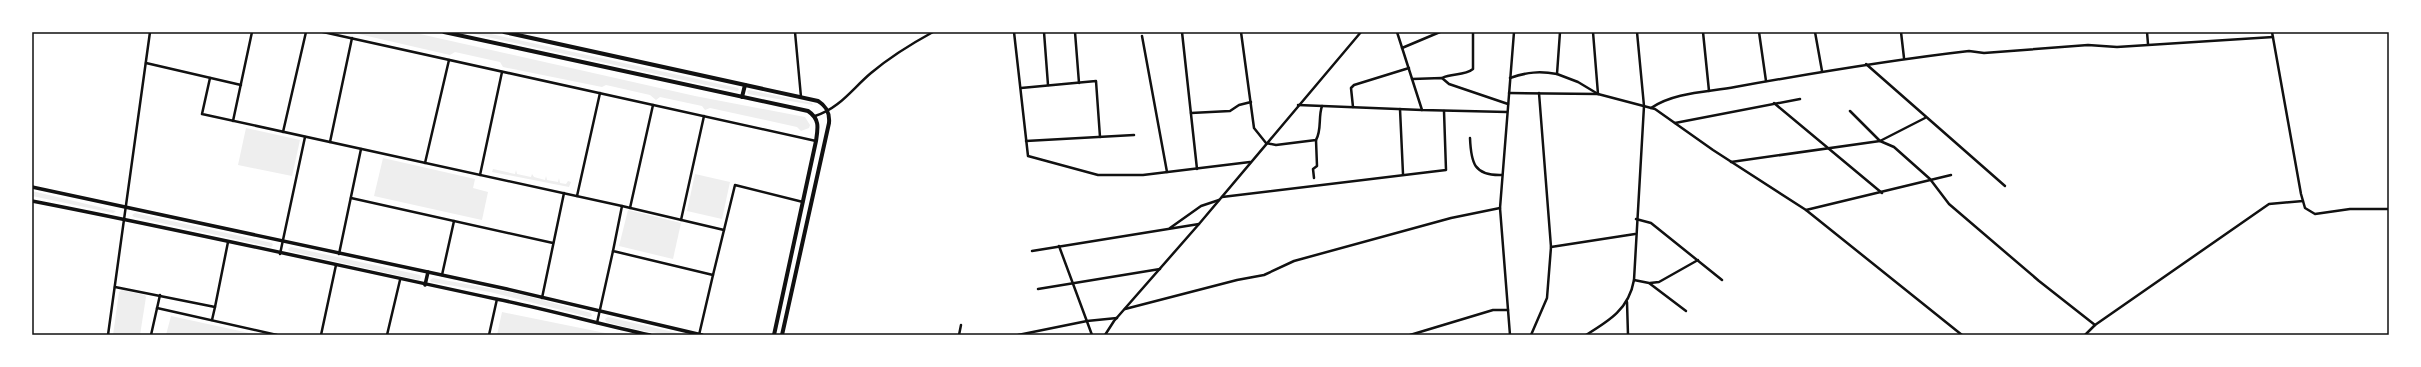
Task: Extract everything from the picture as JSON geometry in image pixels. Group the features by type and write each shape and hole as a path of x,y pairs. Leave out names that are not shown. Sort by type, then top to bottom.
{"main road":[{"path":"444,32 808,111 815,116 818,125 816,141 774,335"},
{"path":"504,32 818,100 828,112 829,123 782,335"},
{"path":"742,97 745,85"}],"street":[{"path":"108,335 150,32"},
{"path":"233,121 252,32"},
{"path":"283,132 306,32"},
{"path":"323,32 816,141"},
{"path":"795,32 801,97"},
{"path":"815,116 828,112 844,100 870,73 896,53 933,32"},
{"path":"1014,32 1028,156 1083,173 1098,175 1143,176 1251,162"},
{"path":"1044,32 1048,86"},
{"path":"1075,32 1079,82"},
{"path":"1182,32 1197,169"},
{"path":"1241,32 1254,128 1266,144 1276,145 1316,140"},
{"path":"1105,335 1124,309 1199,224 1361,32"},
{"path":"1397,32 1422,110"},
{"path":"1402,48 1440,32"},
{"path":"1412,79 1442,78 1448,75 1469,72 1473,69 1473,32"},
{"path":"1510,335 1500,208 1514,32"},
{"path":"1557,74 1560,32"},
{"path":"1593,32 1598,94"},
{"path":"1628,335 1628,301 1634,280 1635,234 1644,106 1637,32"},
{"path":"1703,32 1709,91"},
{"path":"1759,32 1766,81"},
{"path":"1815,32 1822,71"},
{"path":"1901,32 1904,58"},
{"path":"2146,32 2148,44"},
{"path":"2272,32 2305,208 2315,214 2350,209 2389,209"},
{"path":"1142,36 1167,172"},
{"path":"1651,108 1660,102 1709,91 1904,58 1969,50 1984,53 2088,45 2117,47 2273,37"},
{"path":"330,142 352,38"},
{"path":"425,163 449,60"},
{"path":"146,63 241,85"},
{"path":"1866,64 1925,118 2005,186"},
{"path":"1353,108 1351,88 1354,85 1409,68"},
{"path":"1510,78 1526,73 1542,71 1557,74 1578,82 1598,94"},
{"path":"480,175 502,72"},
{"path":"210,78 202,114 564,193 724,230"},
{"path":"1442,78 1449,84 1508,104"},
{"path":"1021,88 1096,81 1100,137"},
{"path":"577,196 600,93"},
{"path":"1531,335 1548,298 1551,247 1539,93"},
{"path":"1509,94 1598,94 1651,108 1806,210 1962,335"},
{"path":"1675,123 1800,99"},
{"path":"1191,113 1230,111 1239,105 1251,102"},
{"path":"1774,103 1883,193"},
{"path":"630,208 653,105"},
{"path":"1298,105 1400,110 1507,112"},
{"path":"1314,178 1313,169 1317,166 1316,140 1319,135 1318,116 1322,106"},
{"path":"1400,110 1403,174"},
{"path":"1222,197 1446,170 1444,111"},
{"path":"1850,111 1880,141 1894,147 1930,179 1949,204 2039,281 2095,325"},
{"path":"681,220 704,116"},
{"path":"1731,162 1880,141 1925,118"},
{"path":"1026,141 1134,135"},
{"path":"280,254 305,137"},
{"path":"1470,138 1472,162 1480,172 1489,175 1502,175"},
{"path":"339,254 361,149"},
{"path":"1806,210 1883,193 1930,179 1951,175"},
{"path":"32,187 442,275 700,335 735,185 803,202"},
{"path":"542,298 564,193"},
{"path":"351,198 554,243"},
{"path":"1169,228 1200,206 1219,200"},
{"path":"32,201 124,219 400,280 497,299 597,324 650,335"},
{"path":"2085,335 2095,325 2269,204 2303,201"},
{"path":"597,324 622,206"},
{"path":"1124,309 1238,280 1264,276 1294,261 1451,218 1500,208"},
{"path":"1636,219 1650,223 1722,280"},
{"path":"442,275 454,221"},
{"path":"1032,251 1199,224"},
{"path":"1551,247 1635,234"},
{"path":"212,320 228,242"},
{"path":"1059,246 1092,335"},
{"path":"613,251 713,275"},
{"path":"1634,280 1649,283 1659,282 1698,260"},
{"path":"321,335 336,265"},
{"path":"1038,289 1160,268"},
{"path":"425,285 428,272"},
{"path":"387,335 400,280"},
{"path":"1649,283 1686,311"},
{"path":"115,287 215,307"},
{"path":"151,335 160,295"},
{"path":"489,335 497,299"},
{"path":"1586,335 1612,318 1628,301"},
{"path":"157,308 277,335"},
{"path":"1410,335 1493,310 1508,310"},
{"path":"1018,335 1087,321 1117,318"},
{"path":"959,335 961,325"}],"shaded area":[{"path":"350,32 411,32 695,96 805,117 810,125 809,128 801,131 797,127 710,108 705,110 702,106 660,97 656,100 650,95 606,85 602,87 503,67 500,62 455,52 450,55"},
{"path":"465,32 491,34 738,88 739,90 737,91 706,85"},
{"path":"749,90 812,103 813,105 748,94 747,91"},
{"path":"246,128 300,140 292,176 238,165"},
{"path":"383,158 475,179 473,188 488,192 482,220 374,196"},
{"path":"493,169 515,174 516,170 517,174 531,177 532,174 534,177 545,180 546,176 547,180 558,182 559,178 560,183 566,184 568,181 571,182 569,187 492,172"},
{"path":"695,174 730,182 722,219 687,211"},
{"path":"32,191 116,211 113,213 32,196"},
{"path":"628,210 681,223 673,259 619,246"},
{"path":"135,213 272,243 273,245 271,247 134,217 132,215"},
{"path":"291,247 420,275 421,278 419,280 289,251 288,249"},
{"path":"433,278 519,294 591,313 592,316 589,317 490,292 431,282 430,280"},
{"path":"122,290 145,295 146,297 140,335 113,335 119,292"},
{"path":"502,312 615,335 497,335"},
{"path":"171,316 258,335 166,335"},
{"path":"608,317 686,335 656,333 626,327 606,322 605,319"}]}
